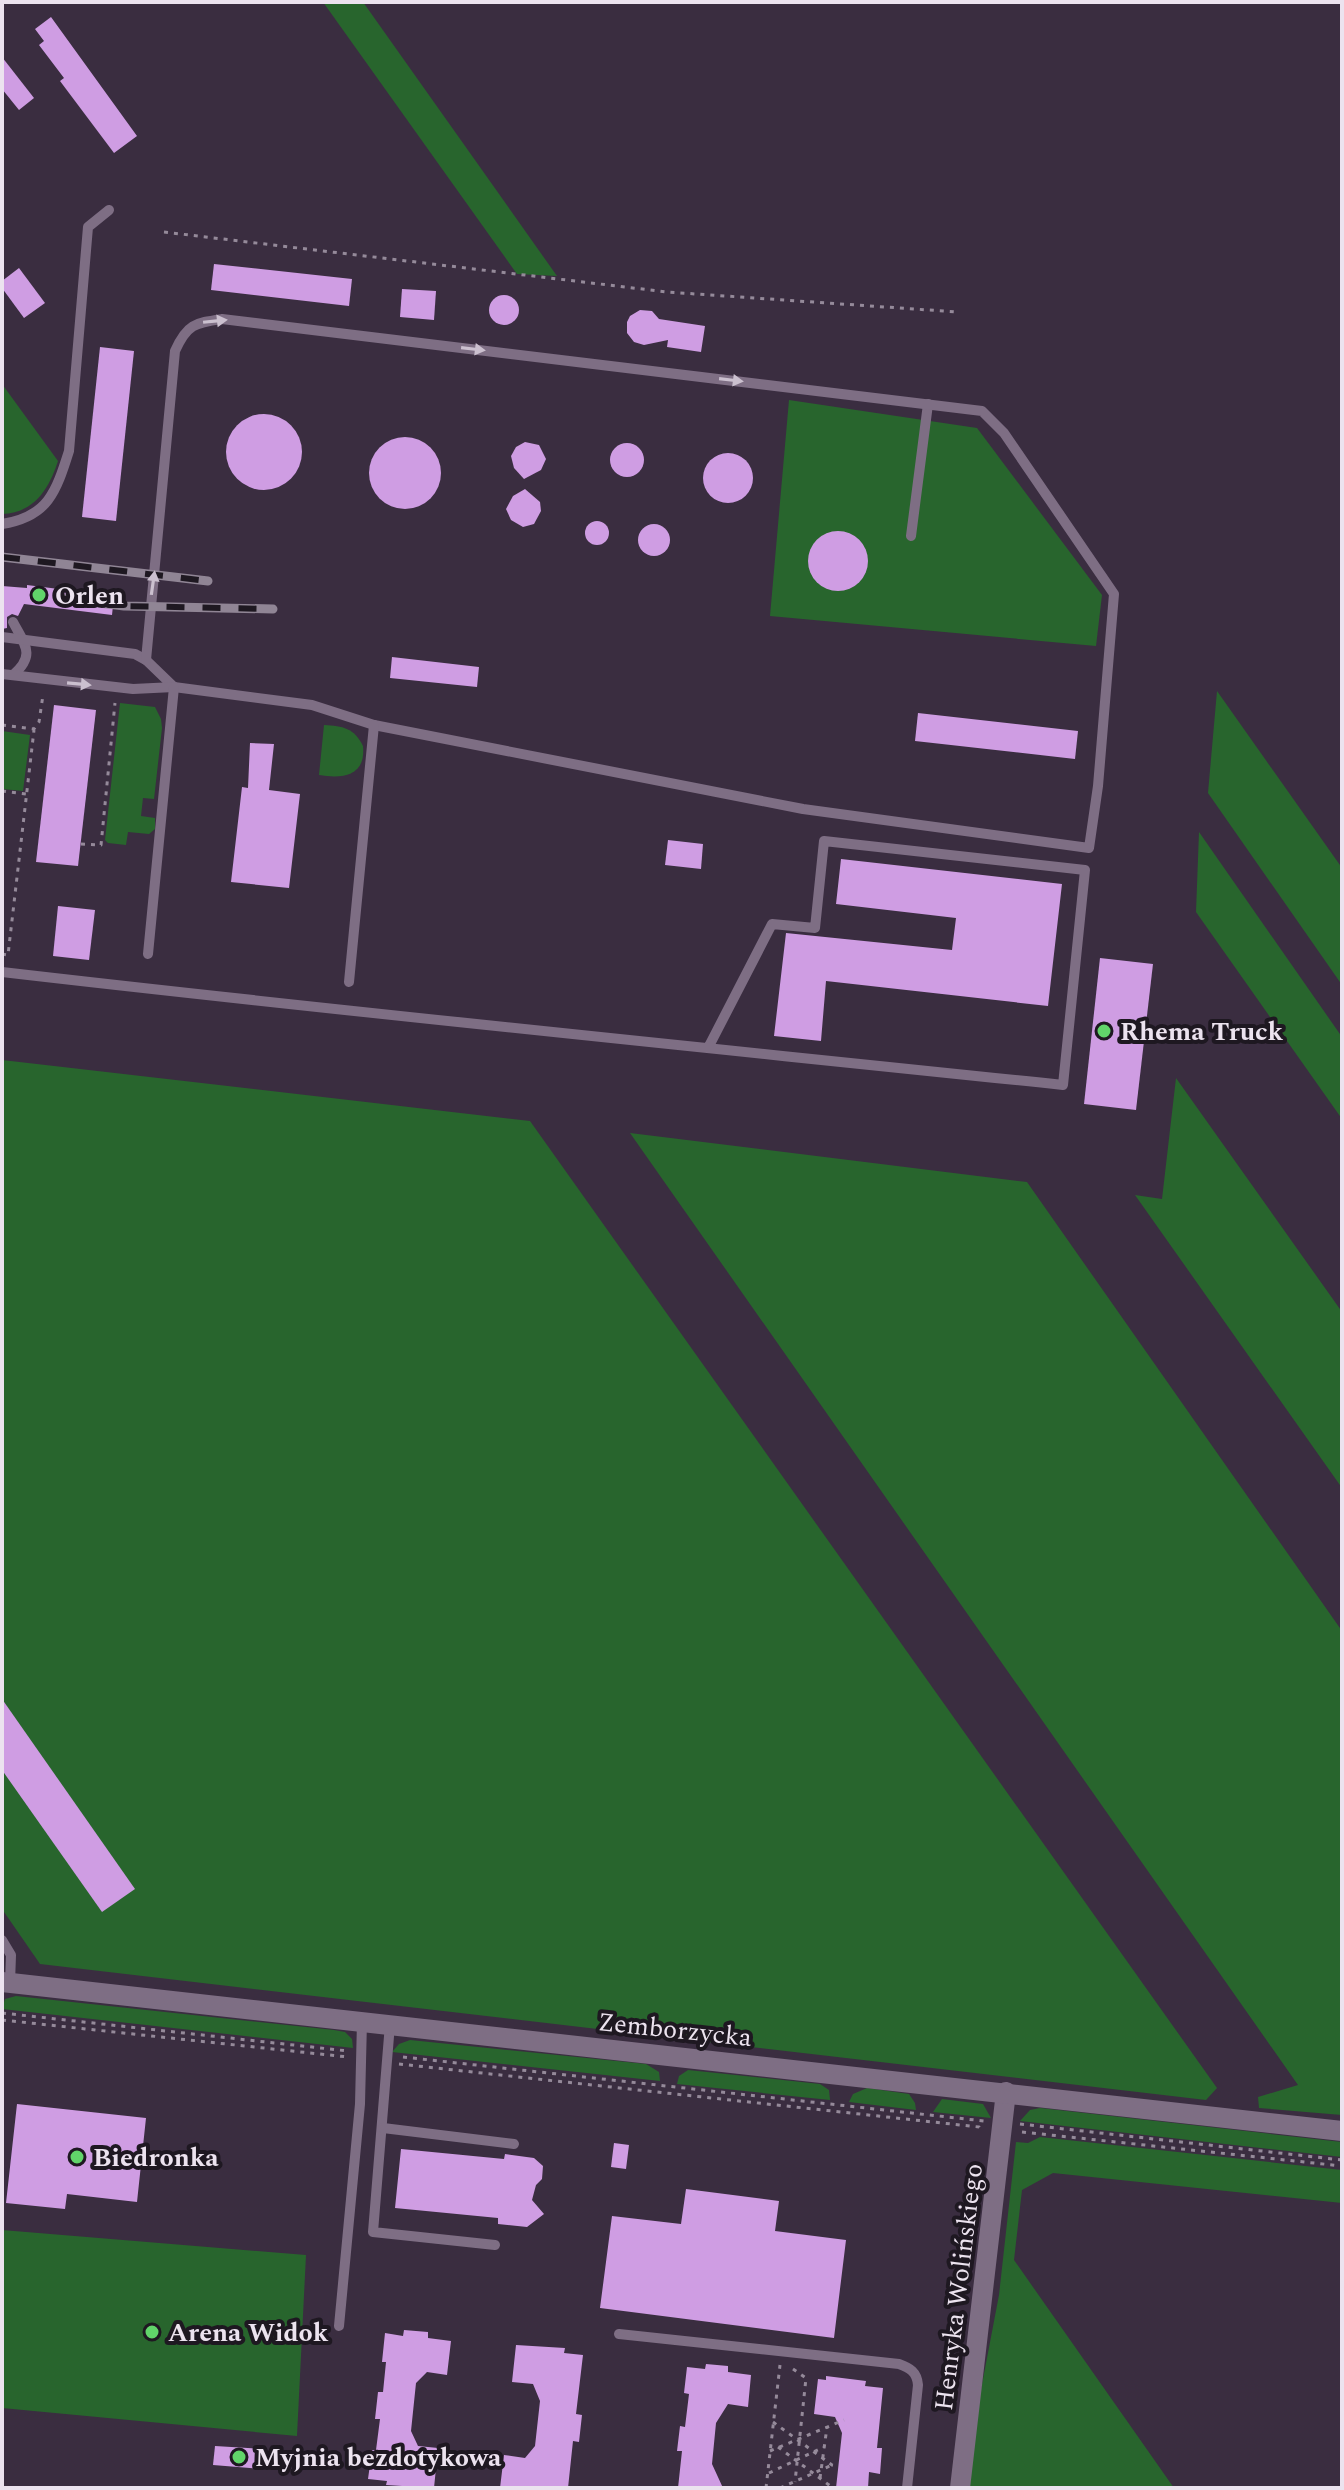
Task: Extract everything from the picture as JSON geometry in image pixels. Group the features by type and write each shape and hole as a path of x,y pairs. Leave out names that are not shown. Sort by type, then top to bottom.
{"street":[{"name":"Zemborzycka","path":"6,1983 1342,2131"},
{"name":"Henryka Wolińskiego","path":"960,2488 1006,2092"}],"lane":[{"path":"2,524 27,517 44,507 58,487 69,451 88,227 109,210"},
{"path":"8,674 133,689 174,687 312,705 374,725 803,809 1089,848 1098,786 1114,594 1004,433 982,411 222,319 190,326 181,336 175,351 146,660"},
{"path":"911,536 928,404"},
{"path":"8,674 25,664 28,653 13,622"},
{"path":"2,637 135,654 146,660 174,687"},
{"path":"148,954 174,687"},
{"path":"349,982 374,725"},
{"path":"2,972 708,1048 1063,1085 1085,870 824,841 815,928 772,924 708,1048"},
{"path":"2,1940 11,1955 6,1983"},
{"path":"339,2326 360,2104 362,2021"},
{"path":"390,2024 373,2232 495,2245"},
{"path":"383,2128 514,2144"},
{"path":"619,2334 908,2367 918,2377 918,2385 907,2488"}],"path":[{"path":"164,232 667,292 958,312"},
{"path":"2,954 8,955 34,729 39,722 43,692 54,693"},
{"path":"81,844 101,845 116,700"},
{"path":"2,725 34,729"},
{"path":"2,791 27,794"},
{"path":"2,2013 361,2055"},
{"path":"2,2020 361,2055"},
{"path":"388,2059 979,2127 982,2134 1002,2129 1016,2137 1022,2132 1342,2166"},
{"path":"388,2059 1002,2129 1342,2160"},
{"path":"766,2488 780,2360"},
{"path":"793,2369 806,2378 795,2482"},
{"path":"770,2451 844,2420"},
{"path":"773,2422 832,2465 838,2466"},
{"path":"801,2425 812,2434"},
{"path":"820,2478 827,2427"},
{"path":"778,2447 833,2488"},
{"path":"768,2473 824,2447"},
{"path":"782,2488 832,2465"}],"green space":[{"path":"323,2 363,2 557,276 517,274"},
{"path":"2,384 58,461 39,498 23,509 2,514"},
{"path":"789,400 977,428 1102,595 1096,646 770,616"},
{"path":"1217,691 1342,868 1342,985 1208,793"},
{"path":"120,703 155,707 162,728 154,799 143,798 141,816 155,818 155,829 149,834 128,832 126,845 105,840"},
{"path":"324,725 347,729 356,735 363,746 361,764 351,773 319,775"},
{"path":"2,731 30,735 23,791 2,789"},
{"path":"1199,832 1342,1037 1342,1119 1196,912"},
{"path":"2,1060 530,1121 1217,2088 1206,2100 40,1964 2,1909"},
{"path":"1176,1078 1342,1312 1342,1488 1135,1195 1162,1199"},
{"path":"630,1133 1027,1182 1342,1631 1342,2115 1259,2108 1258,2097 1298,2085"},
{"path":"16,1996 334,2030 345,2032 352,2039 353,2048 2,2009 5,1999"},
{"path":"410,2040 646,2064 659,2072 660,2081 392,2052 399,2044"},
{"path":"688,2070 820,2084 829,2090 830,2100 677,2084 679,2076"},
{"path":"867,2088 909,2094 916,2110 849,2102 853,2094"},
{"path":"942,2099 983,2104 991,2118 933,2112"},
{"path":"1040,2108 1342,2142 1342,2157 1020,2121 1030,2110"},
{"path":"1040,2137 1342,2170 1342,2203 1053,2173 1022,2190 1014,2260 1174,2488 969,2488 979,2400 999,2295 1016,2142 1028,2143"},
{"name":"Arena Widok","path":"2,2230 306,2255 297,2436 2,2408"}],"building":[{"path":"51,17 137,136 114,153 60,81 64,78 39,45 44,41 35,29"},
{"path":"2,57 34,98 19,110 2,89"},
{"path":"214,264 352,279 349,306 211,290"},
{"path":"19,268 45,303 24,318 2,288 2,281"},
{"path":"402,289 436,291 434,320 400,317"},
{"path":"504,295 514,300 519,310 514,320 504,325 494,320 489,310 494,300"},
{"path":"640,310 652,311 659,319 705,326 701,352 667,347 668,340 644,345 634,342 627,333 627,322"},
{"path":"100,347 134,351 116,521 82,517"},
{"path":"264,414 278,417 291,425 299,438 302,452 299,466 291,479 278,487 264,490 250,487 237,479 229,466 226,452 229,438 237,425 250,417"},
{"path":"405,437 431,447 441,473 431,499 405,509 379,499 369,473 379,447"},
{"path":"525,442 539,445 546,459 541,470 524,479 514,468 511,456 516,447"},
{"path":"627,443 639,448 644,460 639,472 627,477 615,472 610,460 615,448"},
{"path":"728,453 746,460 753,478 746,496 728,503 710,496 703,478 710,460"},
{"path":"525,489 540,502 541,511 534,524 523,527 511,520 506,509 513,496"},
{"path":"597,521 606,524 609,533 606,542 597,545 588,542 585,533 588,524"},
{"path":"654,524 665,529 670,540 665,551 654,556 643,551 638,540 643,529"},
{"path":"838,531 849,533 859,540 866,550 866,572 859,582 849,589 838,591 827,589 817,582 810,572 808,561 810,550 817,540 827,533"},
{"path":"27,585 114,596 112,615 24,604 18,616 12,614 7,617 7,628 2,629 2,586 27,588"},
{"path":"392,657 479,667 477,687 390,678"},
{"path":"54,705 96,710 78,866 36,862"},
{"path":"918,713 1078,731 1075,759 915,741"},
{"path":"250,743 274,744 269,790 300,794 289,888 231,882 242,787 248,788"},
{"path":"668,840 703,844 701,869 665,865"},
{"path":"841,859 1062,884 1048,1006 826,981 821,1041 774,1036 786,933 952,950 956,918 836,904"},
{"path":"58,906 95,910 89,960 53,956"},
{"path":"1100,958 1153,964 1136,1110 1084,1104"},
{"path":"2,1699 135,1889 102,1912 2,1770"},
{"name":"Biedronka","path":"17,2104 146,2118 137,2202 67,2194 65,2209 6,2203"},
{"path":"614,2143 629,2145 626,2169 611,2167"},
{"path":"401,2149 504,2159 505,2154 534,2158 543,2166 542,2179 536,2185 532,2200 544,2214 527,2227 498,2224 498,2218 395,2208"},
{"path":"686,2189 779,2201 775,2231 846,2240 834,2338 600,2308 612,2216 681,2224"},
{"path":"404,2330 428,2332 428,2338 451,2341 447,2375 427,2372 416,2383 411,2431 418,2446 438,2448 434,2488 386,2485 387,2481 368,2479 380,2419 375,2419 378,2392 383,2392 385,2333 403,2336"},
{"path":"516,2345 565,2348 564,2353 583,2355 576,2414 582,2415 579,2442 573,2441 568,2488 500,2488 504,2455 525,2458 535,2446 540,2401 533,2384 512,2382"},
{"path":"706,2364 728,2366 728,2372 751,2375 748,2407 728,2404 716,2423 712,2464 723,2488 678,2488 682,2451 677,2451 680,2426 685,2427 689,2394 684,2393 687,2367 705,2369"},
{"path":"826,2376 866,2381 865,2386 883,2388 877,2448 882,2448 880,2474 869,2472 868,2488 836,2488 842,2433 835,2417 814,2414 818,2379 826,2380"},
{"name":"Myjnia bezdotykowa","path":"215,2446 265,2449 263,2469 213,2465"}],"railway":[{"path":"2,557 208,581"},
{"path":"59,598 124,606 273,609"}],"place":[{"name":"Orlen","path":"39,595"},
{"name":"Rhema Truck","path":"1104,1031"},
{"name":"Biedronka","path":"77,2157"},
{"name":"Arena Widok","path":"152,2332"},
{"name":"Myjnia bezdotykowa","path":"239,2457"}]}
